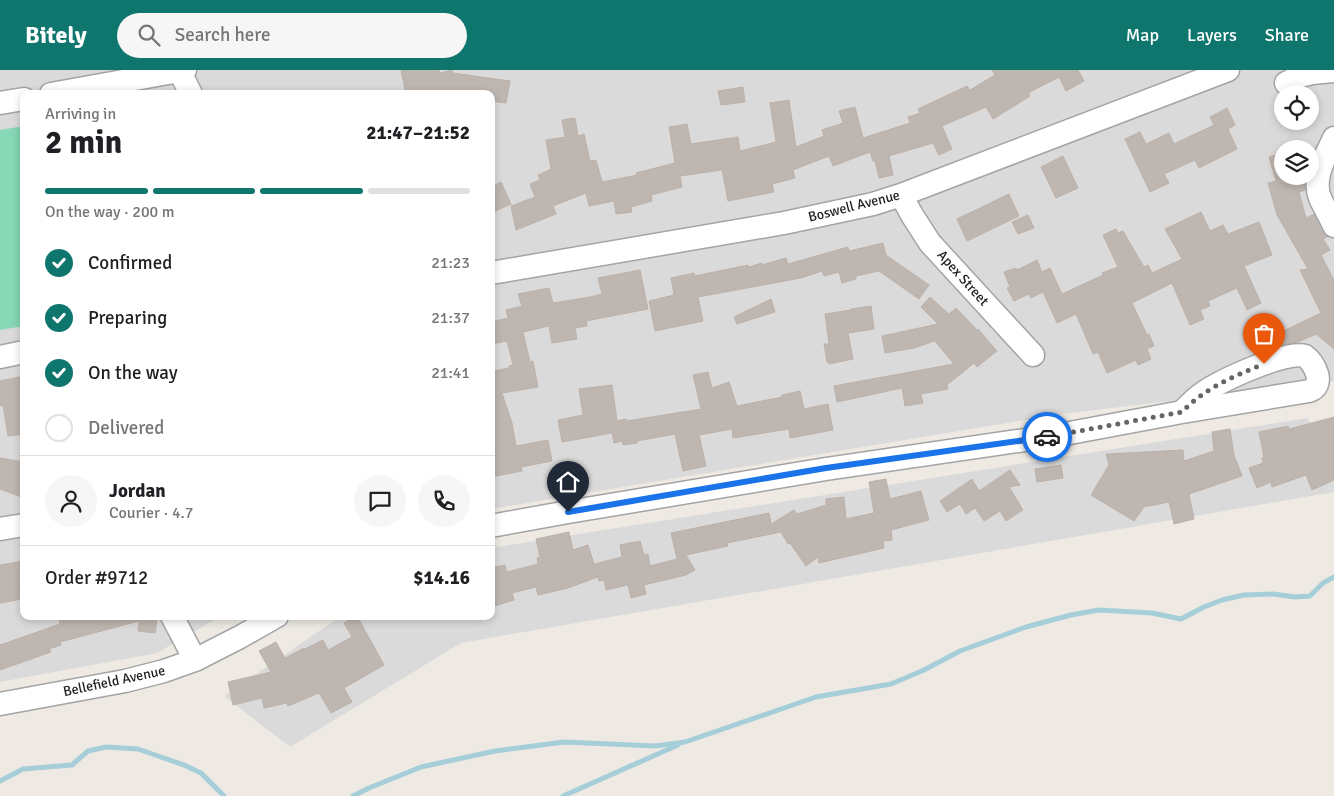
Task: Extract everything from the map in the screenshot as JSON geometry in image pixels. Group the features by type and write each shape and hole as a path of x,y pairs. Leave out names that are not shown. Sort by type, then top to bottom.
{"street":[{"path":"73,90 181,70 189,90"},
{"name":"Boswell Avenue","path":"495,271 784,223 873,204 901,195 1202,75 1228,70"},
{"path":"1286,83 1300,76 1312,73 1334,71"},
{"path":"0,103 20,100"},
{"path":"1333,223 1320,197 1318,178 1334,138"},
{"name":"Apex Street","path":"901,195 930,243 1033,355"},
{"path":"0,357 20,353"},
{"path":"495,525 826,468 1059,435 1310,391 1314,390 1318,378 1312,363 1305,356 1294,355 1285,357 1238,375 1211,388 1198,396 1182,412"},
{"path":"0,529 20,526"},
{"path":"174,620 195,660"},
{"name":"Bellefield Avenue","path":"0,704 125,681 164,671 195,660 270,620"}],"shaded area":[{"path":"0,70 1334,70 1334,381 1055,415 495,508 495,90 20,90 20,620 214,620 157,653 0,682"},
{"path":"1308,418 1334,473 1334,492 461,643 290,747 224,696 335,620 495,620 495,547"}],"green space":[{"path":"20,127 20,327 0,330 0,130"}],"building":[{"path":"401,70 439,70 440,73 452,70 453,73 510,81 506,103 495,102 495,90 405,90"},
{"path":"992,70 1078,70 1084,81 1066,91 1059,77 1028,93 1030,96 993,119 986,107 942,126 952,149 939,155 933,143 889,156 893,175 879,178 875,161 873,161 870,152 833,166 829,156 793,170 795,178 772,184 774,192 728,201 722,170 680,176 682,187 651,195 652,201 631,207 632,212 616,214 614,201 589,206 586,193 553,206 556,214 516,230 511,206 535,197 530,184 540,180 538,175 551,169 546,140 565,137 562,120 575,118 578,136 584,134 590,161 596,160 602,182 637,175 636,173 675,163 669,127 687,124 691,144 738,137 740,151 776,142 770,103 789,100 796,147 824,136 822,130 843,123 839,111 855,107 863,138 910,123 908,117 920,113 918,109 967,86 970,90 995,75"},
{"path":"743,87 745,102 721,105 718,91"},
{"path":"1227,108 1235,125 1228,129 1237,149 1199,168 1195,160 1164,174 1169,183 1150,192 1125,139 1140,132 1146,144 1169,133 1174,144 1214,125 1210,117"},
{"path":"1274,155 1274,174 1269,157"},
{"path":"1063,156 1078,188 1056,198 1041,167"},
{"path":"501,182 511,204 495,211 495,185"},
{"path":"1274,182 1274,185 1305,185 1305,190 1299,192 1306,218 1314,214 1322,232 1327,237 1323,239 1330,250 1321,255 1334,280 1334,349 1316,334 1298,342 1262,351 1258,343 1321,313 1300,270 1308,269 1277,215 1268,183"},
{"path":"1009,194 1019,216 967,241 957,219"},
{"path":"1201,212 1210,231 1223,225 1228,234 1259,222 1272,255 1244,266 1261,303 1247,310 1237,288 1208,301 1210,306 1200,310 1204,319 1190,325 1172,283 1132,303 1154,346 1147,349 1151,359 1138,365 1136,360 1107,373 1098,352 1093,354 1076,314 1057,323 1043,292 1031,298 1029,294 1014,301 1007,288 1010,287 1004,272 1016,268 1017,270 1037,260 1042,272 1050,268 1062,294 1103,275 1102,273 1118,267 1103,235 1116,229 1118,233 1123,231 1144,267 1148,265 1152,273 1182,259 1165,229"},
{"path":"1028,215 1034,228 1018,234 1012,222"},
{"path":"883,243 886,255 929,285 919,299 879,271 856,276 856,279 842,283 839,272 824,276 822,271 801,278 698,297 703,321 655,331 649,301 674,295 671,278 694,273 695,276 762,263 762,265 786,258 788,264 848,247 849,251"},
{"path":"640,270 648,309 586,321 587,326 575,328 577,339 552,343 549,326 523,332 530,362 533,361 538,387 502,393 512,423 516,446 548,440 552,461 521,467 522,471 495,476 495,371 509,368 509,366 513,365 507,341 495,343 495,321 508,318 506,310 522,306 518,294 549,288 553,303 602,294 598,278"},
{"path":"930,297 949,314 956,308 997,351 977,367 974,363 947,385 948,389 921,394 923,403 905,406 902,388 837,402 834,386 954,364 935,341 914,348 885,353 882,336 938,324 921,307"},
{"path":"771,299 775,312 737,324 734,317"},
{"path":"871,306 874,329 848,333 853,359 829,364 824,344 829,344 825,314"},
{"path":"708,372 712,388 729,382 737,406 782,397 782,395 800,391 804,409 828,404 833,430 790,438 789,429 733,438 732,429 699,435 706,466 683,471 675,434 623,445 622,441 614,443 612,433 562,442 558,420 583,415 579,389 612,385 617,421 626,419 627,421 701,409 693,375"},
{"path":"20,377 20,434 8,436 3,405 0,406 0,381"},
{"path":"1334,417 1334,480 1312,490 1306,475 1272,487 1271,482 1257,488 1249,468 1263,463 1262,458 1264,457 1259,432 1288,426 1289,429"},
{"path":"1230,429 1234,455 1242,476 1189,494 1194,519 1174,524 1169,502 1144,507 1134,521 1091,495 1109,465 1106,454 1183,450 1184,461 1214,451 1212,432"},
{"path":"0,458 20,461 20,496 0,489"},
{"path":"1061,465 1063,478 1037,482 1035,469"},
{"path":"1010,470 1020,485 1009,487 1023,510 1006,521 1000,511 984,521 975,508 966,514 960,504 947,512 940,501 972,479 979,491"},
{"path":"886,479 890,499 921,491 929,520 891,530 892,540 883,541 884,548 819,563 818,557 806,566 781,532 727,543 728,546 686,555 695,570 686,575 644,585 646,594 631,598 628,585 606,590 604,580 599,581 598,577 568,588 538,595 536,587 512,593 514,600 495,606 495,567 505,565 507,572 538,564 537,558 540,557 536,539 569,532 573,550 588,545 594,564 622,557 620,545 640,541 644,555 648,554 650,566 677,559 671,533 769,513 771,524 794,510 797,514 826,505 826,499 844,497 846,519 874,513 869,482"},
{"path":"20,562 20,599 0,603 0,565"},
{"path":"59,620 157,620 155,633 138,631 139,621 60,642 61,645 49,649 51,652 0,670 0,645 60,624"},
{"path":"350,620 359,620 384,665 344,688 352,702 331,713 319,693 288,706 287,703 264,708 262,698 233,705 228,682 271,672 259,651 276,642 285,658 323,640 328,650 352,637 344,623"}],"waterway":[{"path":"353,796 421,767 495,751 564,742 655,746 685,742 816,697 891,684 924,670 960,651 1026,627 1071,615 1099,610 1152,613 1181,619 1222,600 1244,595 1310,596 1323,583 1334,577"},
{"path":"563,796 678,745"},
{"path":"0,781 23,769 72,765 88,751 106,747 138,749 201,773 224,796"}],"way so far":[{"path":"1047,437 1182,412 1198,396 1211,388 1264,364"}],"route":[{"path":"568,512 826,468 1047,437"}]}
